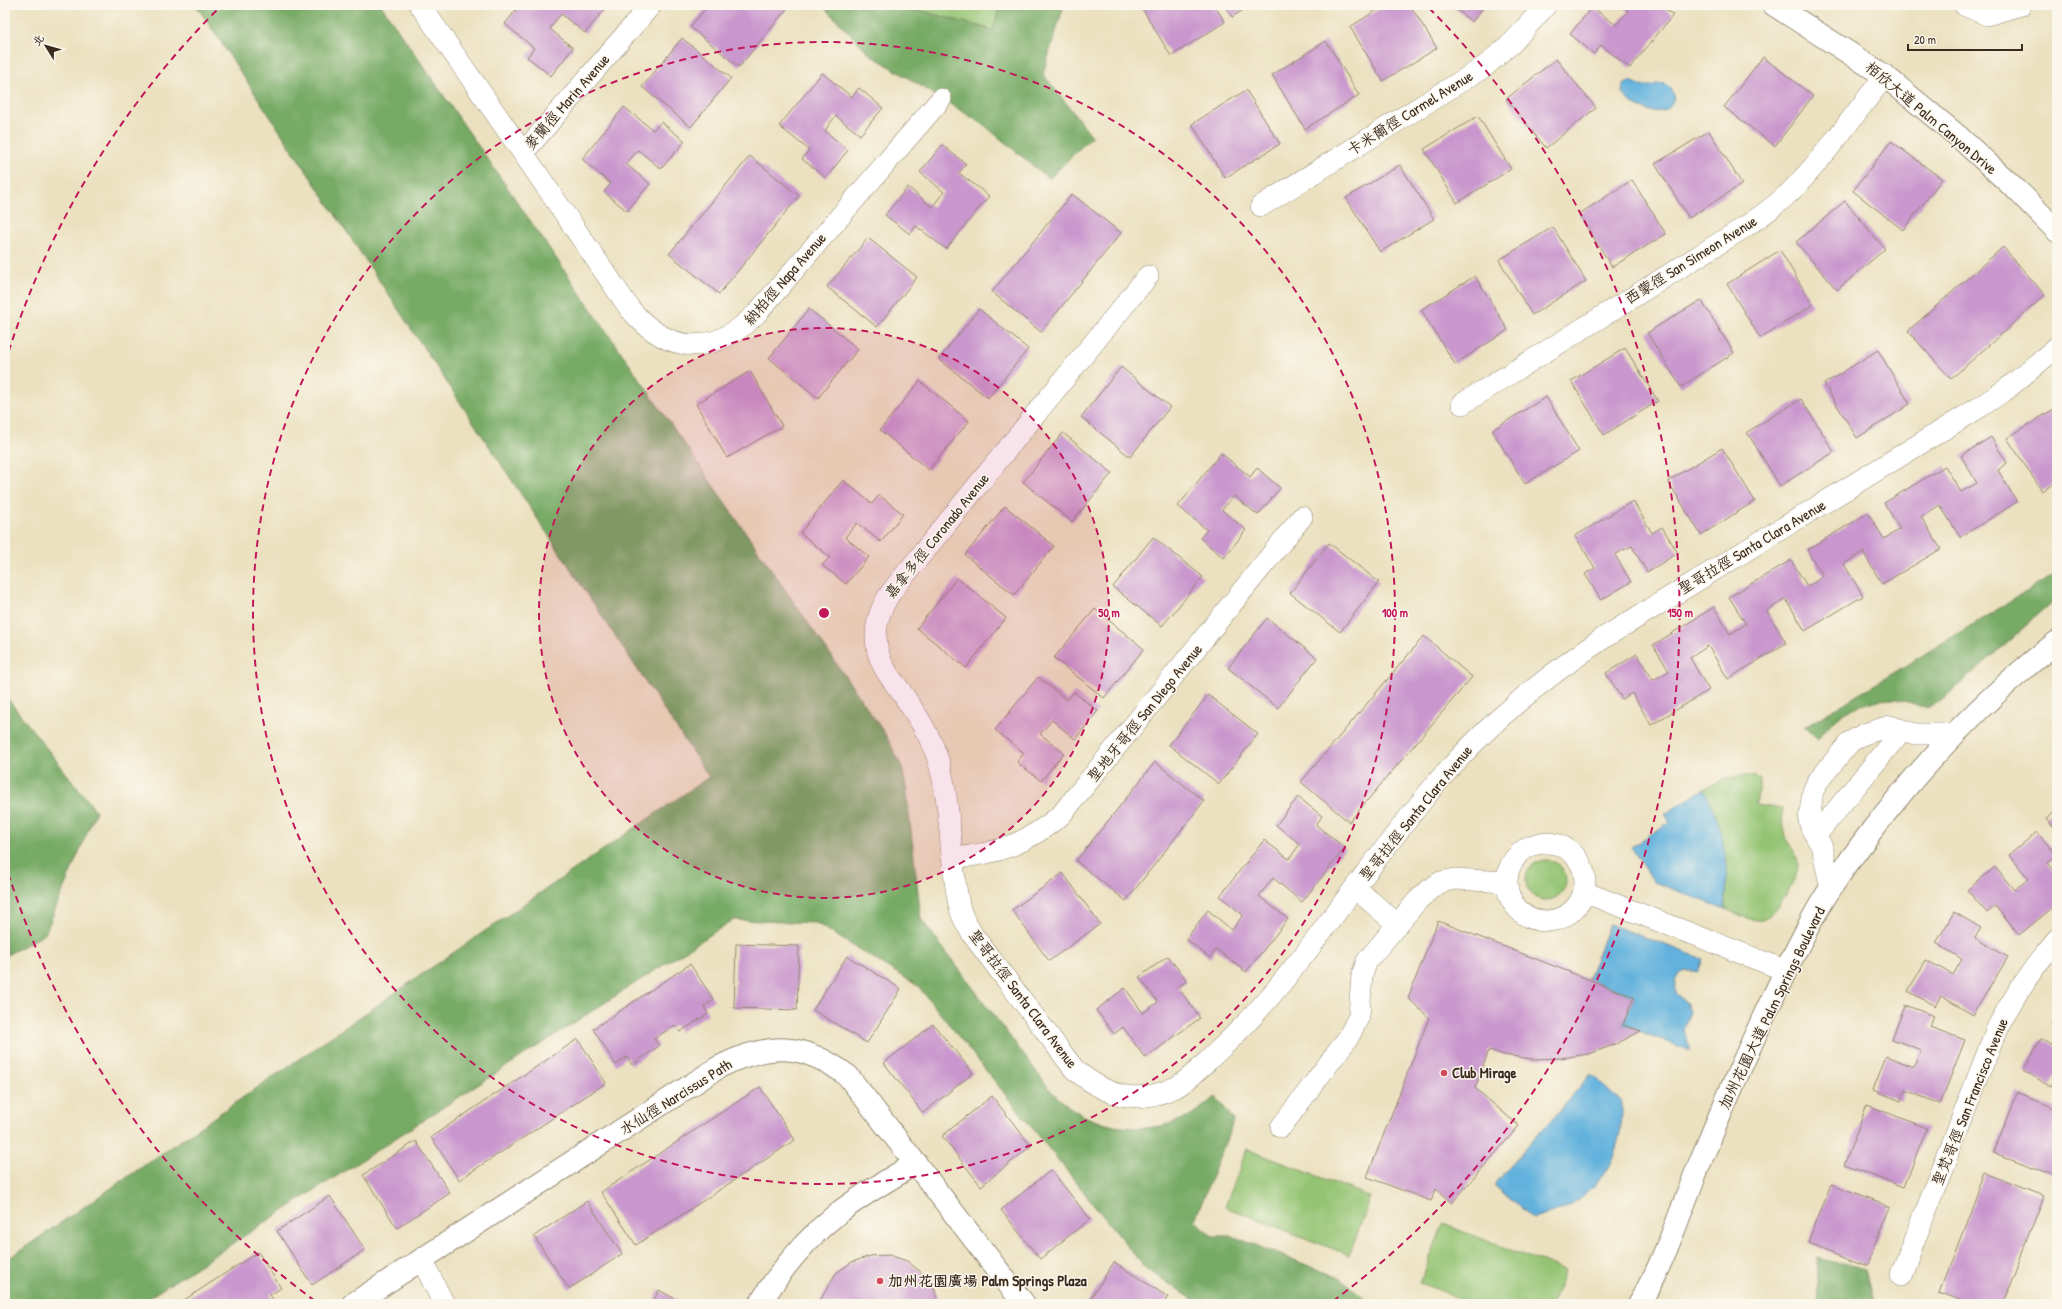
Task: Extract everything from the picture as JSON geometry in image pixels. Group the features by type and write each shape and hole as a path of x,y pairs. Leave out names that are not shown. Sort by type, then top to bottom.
{"street":[{"name":"栢欣大道 Palm Canyon Drive","path":"1774,5 1885,76 1959,137 2055,225"},
{"name":"加州花園大道 Palm Springs Boulevard","path":"1650,1304 1661,1263 1698,1167 1735,1080 1807,928 1831,888 1846,864 1891,806 1932,758 1984,704 2057,642"},
{"name":"水仙徑 Narcissus Path","path":"353,1304 719,1067 740,1057 762,1050 786,1049 809,1053 830,1063 848,1076 1024,1304"},
{"path":"760,1304 771,1285 791,1258 813,1235 838,1213 916,1163"},
{"name":"加州花園大道 Palm Springs Boulevard","path":"1639,1304 1661,1263"}],"lane":[{"name":"麥蘭徑 Marin Avenue","path":"420,5 523,153 651,5"},
{"name":"卡米爾徑 Carmel Avenue","path":"1261,206 1484,67 1512,43 1546,5"},
{"path":"1964,5 1986,15 2021,5"},
{"name":"西蒙徑 San Simeon Avenue","path":"1462,404 1745,227 1775,206 1813,166 1885,76"},
{"name":"納柏徑 Napa Avenue","path":"523,153 630,309 644,325 662,337 681,343 703,344 723,339 741,328 757,313 941,98"},
{"name":"嘉拿多徑 Coronado Avenue","path":"953,858 943,781 937,755 924,727 884,668 878,652 876,634 878,617 884,601 895,587 1148,276"},
{"name":"聖哥拉徑 Santa Clara Avenue","path":"953,858 960,910 972,934 1074,1069 1091,1084 1104,1090 1134,1097 1156,1094 1177,1086 1233,1037 1274,993 1440,780 1476,740 1516,701 1559,668 1605,637 1980,408 2008,388 2057,347"},
{"name":"聖地牙哥徑 San Diego Avenue","path":"953,858 977,856 1000,851 1022,842 1043,830 1060,815 1302,517"},
{"path":"1831,888 1822,847 1809,820 1815,786 1850,742 1858,736 1886,726 1894,726 1914,734 1955,734"},
{"path":"1816,835 1902,730"},
{"path":"1551,843 1566,848 1578,860 1584,875 1584,892 1578,905 1567,914 1554,920 1540,921 1527,916 1516,908 1509,896 1506,882 1510,866 1520,852 1534,844 1551,843"},
{"path":"1281,1127 1348,1038 1359,1016 1362,975 1367,961 1418,900 1428,890 1441,882 1456,879 1506,882"},
{"path":"1355,888 1397,924"},
{"path":"1584,892 1787,970"},
{"name":"聖梵哥徑 San Francisco Avenue","path":"1901,1275 1997,1028 2014,996 2034,966 2057,939"},
{"path":"422,1260 444,1304"}],"green space":[{"path":"196,5 381,5 885,734 902,767 906,787 921,919 1051,1091 1071,1108 1087,1117 1102,1123 1134,1128 1150,1128 1180,1120 1197,1111 1216,1097 1234,1120 1195,1220 1213,1236 1232,1236 1340,1278 1372,1304 1200,1304 1145,1268 918,986 816,923 733,920 139,1304 5,1304 5,1261 709,777"},
{"path":"822,5 899,5 993,30 1000,5 1064,5 1043,74 1092,136 1049,179 984,125 871,55"},
{"path":"899,5 1000,5 993,30"},
{"path":"2057,573 2057,598 1941,701 1925,707 1894,699 1885,699 1868,703 1850,710 1837,718 1818,739 1805,727"},
{"path":"8,699 96,811 45,934 7,955 5,937 5,701"},
{"path":"1745,775 1760,778 1756,805 1783,809 1785,834 1798,861 1795,878 1786,895 1774,911 1763,919 1759,920 1749,919 1725,909 1726,877 1724,848 1711,805 1704,789 1724,780"},
{"path":"1542,860 1550,860 1557,863 1563,869 1566,880 1563,891 1557,897 1550,900 1542,900 1535,897 1529,891 1526,884 1526,876 1529,869 1535,863"},
{"path":"1247,1149 1371,1197 1349,1255 1225,1207"},
{"path":"1443,1224 1565,1271 1552,1304 1476,1304 1420,1283"},
{"path":"1817,1257 1865,1270 1874,1304 1819,1304"}],"water":[{"path":"1629,81 1644,86 1664,84 1669,86 1672,90 1674,98 1672,103 1667,109 1656,112 1639,107 1622,93 1623,86"},
{"path":"1704,789 1717,819 1724,848 1726,862 1725,909 1654,882 1631,847 1670,822 1665,814"},
{"path":"1609,924 1703,959 1698,972 1687,971 1682,973 1676,979 1675,983 1676,994 1686,1002 1690,1012 1683,1029 1691,1051 1623,1025 1634,997 1588,979"},
{"path":"1591,1074 1622,1102 1621,1124 1617,1145 1611,1162 1601,1178 1588,1192 1572,1203 1554,1212 1533,1219 1494,1185"}],"building":[{"path":"520,5 608,5 585,33 561,14 555,21 550,29 573,48 551,76 527,57 534,48 505,24"},
{"path":"708,5 790,5 739,67 690,27"},
{"path":"1140,5 1214,5 1225,22 1171,56"},
{"path":"1225,5 1251,5 1232,17"},
{"path":"1385,5 1410,5 1437,48 1383,81 1350,27"},
{"path":"1451,5 1485,5 1472,22"},
{"path":"1621,5 1660,5 1673,15 1630,68 1601,45 1594,54 1570,34 1592,7 1616,25 1628,11"},
{"path":"682,38 731,78 691,127 642,87"},
{"path":"1326,41 1359,95 1305,129 1272,75"},
{"path":"1763,57 1813,96 1775,146 1724,107"},
{"path":"1556,59 1596,108 1546,148 1506,99"},
{"path":"822,73 852,97 859,88 883,108 860,135 836,116 830,123 825,131 848,150 826,178 802,159 809,150 779,126"},
{"path":"1246,90 1280,144 1225,178 1192,124"},
{"path":"624,107 653,130 661,122 685,141 661,169 638,150 626,164 650,184 627,211 604,192 611,184 582,159"},
{"path":"1478,116 1511,169 1457,203 1424,149"},
{"path":"1709,131 1742,184 1689,218 1655,164"},
{"path":"1891,141 1942,179 1903,230 1853,191"},
{"path":"942,145 966,164 959,173 989,196 946,249 916,226 910,234 885,215 908,187 932,207 944,192 920,172"},
{"path":"750,156 799,196 719,294 669,254"},
{"path":"1400,165 1434,219 1380,252 1346,198"},
{"path":"1632,180 1666,234 1612,267 1579,214"},
{"path":"1072,194 1121,233 1041,332 992,292"},
{"path":"1845,201 1885,249 1837,290 1796,242"},
{"path":"1553,227 1586,281 1532,315 1499,260"},
{"path":"868,238 917,277 877,327 827,287"},
{"path":"2003,247 2045,295 1951,379 1908,331"},
{"path":"1780,250 1813,305 1760,338 1727,284"},
{"path":"1475,276 1508,330 1455,364 1421,310"},
{"path":"1701,300 1734,353 1681,387 1647,333"},
{"path":"809,309 858,349 818,398 769,358"},
{"path":"979,309 1028,349 988,398 939,359"},
{"path":"1625,348 1658,401 1604,435 1571,381"},
{"path":"1878,350 1910,404 1857,438 1824,384"},
{"path":"1121,367 1170,407 1130,457 1081,417"},
{"path":"750,371 782,426 727,458 696,404"},
{"path":"920,381 969,421 929,470 880,430"},
{"path":"1546,397 1579,451 1525,484 1492,430"},
{"path":"1801,399 1834,452 1780,486 1747,432"},
{"path":"2057,407 2057,482 2042,491 2007,438"},
{"path":"1063,433 1112,473 1072,522 1023,482"},
{"path":"1991,437 2007,463 1998,470 2017,502 1960,537 1940,505 1921,517 1941,549 1882,584 1863,552 1853,558 1844,564 1863,596 1805,631 1786,599 1776,605 1767,611 1786,643 1728,679 1708,646 1690,658 1709,690 1651,725 1632,693 1622,699 1606,673 1637,654 1653,680 1661,676 1669,671 1653,645 1714,607 1730,634 1746,624 1729,597 1791,560 1807,586 1815,582 1823,576 1807,550 1868,513 1884,539 1900,529 1884,503 1945,466 1961,492 1977,483 1961,456"},
{"path":"1722,448 1755,501 1701,535 1668,481"},
{"path":"1221,453 1250,477 1257,468 1280,488 1258,515 1234,496 1222,510 1246,530 1224,558 1200,538 1207,530 1178,506"},
{"path":"843,480 872,504 879,495 903,514 881,542 857,523 845,537 869,557 846,584 822,565 830,557 800,533"},
{"path":"1633,501 1652,533 1662,527 1678,553 1647,572 1632,546 1623,550 1615,555 1631,582 1601,600 1585,574 1595,568 1575,536"},
{"path":"1005,506 1054,546 1014,595 965,555"},
{"path":"1153,537 1203,577 1162,626 1113,587"},
{"path":"1329,543 1379,582 1340,632 1290,593"},
{"path":"957,578 1006,618 966,668 917,628"},
{"path":"1095,609 1144,649 1104,698 1054,658"},
{"path":"1267,618 1317,658 1278,708 1228,668"},
{"path":"1424,636 1472,677 1349,822 1301,782"},
{"path":"1038,677 1067,700 1074,692 1098,711 1075,739 1052,720 1040,734 1064,753 1041,781 1017,762 1024,753 995,730"},
{"path":"1208,695 1258,734 1219,784 1169,745"},
{"path":"1155,762 1204,801 1126,901 1076,861"},
{"path":"1298,797 1322,816 1316,825 1345,848 1302,902 1273,878 1259,896 1288,919 1246,972 1216,949 1210,958 1186,939 1208,910 1232,930 1243,915 1220,896 1264,840 1289,859 1300,844 1276,825"},
{"path":"2057,810 2057,832 2046,819"},
{"path":"2037,832 2057,856 2048,863 2057,874 2057,904 2019,935 1995,906 1987,913 1967,890 1995,867 2014,890 2029,879 2009,855"},
{"path":"1063,873 1100,924 1049,961 1012,910"},
{"path":"1954,912 1981,928 1975,938 2008,957 1973,1015 1941,996 1935,1006 1908,991 1926,960 1953,975 1962,959 1936,943"},
{"name":"Club Mirage","path":"1438,921 1634,997 1623,1025 1641,1031 1616,1044 1589,1054 1561,1058 1532,1059 1504,1055 1489,1050 1475,1088 1519,1126 1452,1203 1436,1189 1431,1201 1367,1177 1429,1018 1408,998"},
{"path":"736,944 799,946 797,1010 734,1008"},
{"path":"847,956 901,989 867,1043 813,1010"},
{"path":"1168,956 1187,981 1178,987 1200,1018 1145,1058 1123,1027 1114,1034 1096,1010 1125,988 1143,1013 1158,1002 1139,977"},
{"path":"690,964 714,1000 704,1006 708,1014 680,1032 675,1025 654,1039 659,1046 632,1065 627,1057 616,1065 593,1029"},
{"path":"1905,1005 1934,1016 1930,1027 1965,1040 1940,1104 1905,1090 1901,1101 1873,1090 1886,1056 1914,1067 1921,1050 1892,1039"},
{"path":"2057,1012 2057,1027 2051,1023"},
{"path":"933,1024 973,1073 923,1113 884,1063"},
{"path":"578,1039 606,1083 459,1180 431,1137"},
{"path":"2041,1039 2057,1049 2057,1077 2055,1076 2050,1086 2023,1070"},
{"path":"760,1087 795,1140 636,1245 601,1192"},
{"path":"2016,1093 2057,1109 2057,1164 2053,1175 1994,1153"},
{"path":"992,1096 1031,1146 981,1186 942,1136"},
{"path":"1867,1105 1927,1128 1904,1187 1844,1165"},
{"path":"416,1141 450,1193 397,1228 363,1175"},
{"path":"1051,1170 1090,1219 1040,1259 1001,1210"},
{"path":"1985,1173 2044,1196 2002,1304 1972,1304 1940,1292"},
{"path":"1831,1184 1890,1206 1867,1266 1808,1243"},
{"path":"330,1196 365,1250 312,1285 277,1231"},
{"path":"587,1201 622,1254 569,1289 534,1236"},
{"path":"258,1252 281,1288 270,1295 275,1302 272,1304 178,1304"},
{"name":"加州花園廣場 Palm Springs Plaza","path":"889,1255 907,1261 922,1273 934,1288 938,1301 955,1304 818,1304 836,1273 852,1262 870,1256"},
{"path":"1114,1262 1168,1297 1163,1304 1087,1304"},
{"path":"659,1290 684,1304 652,1304"}],"place":[{"name":"Club Mirage","path":"1444,1073"},
{"name":"加州花園廣場 Palm Springs Plaza","path":"880,1281"}]}
